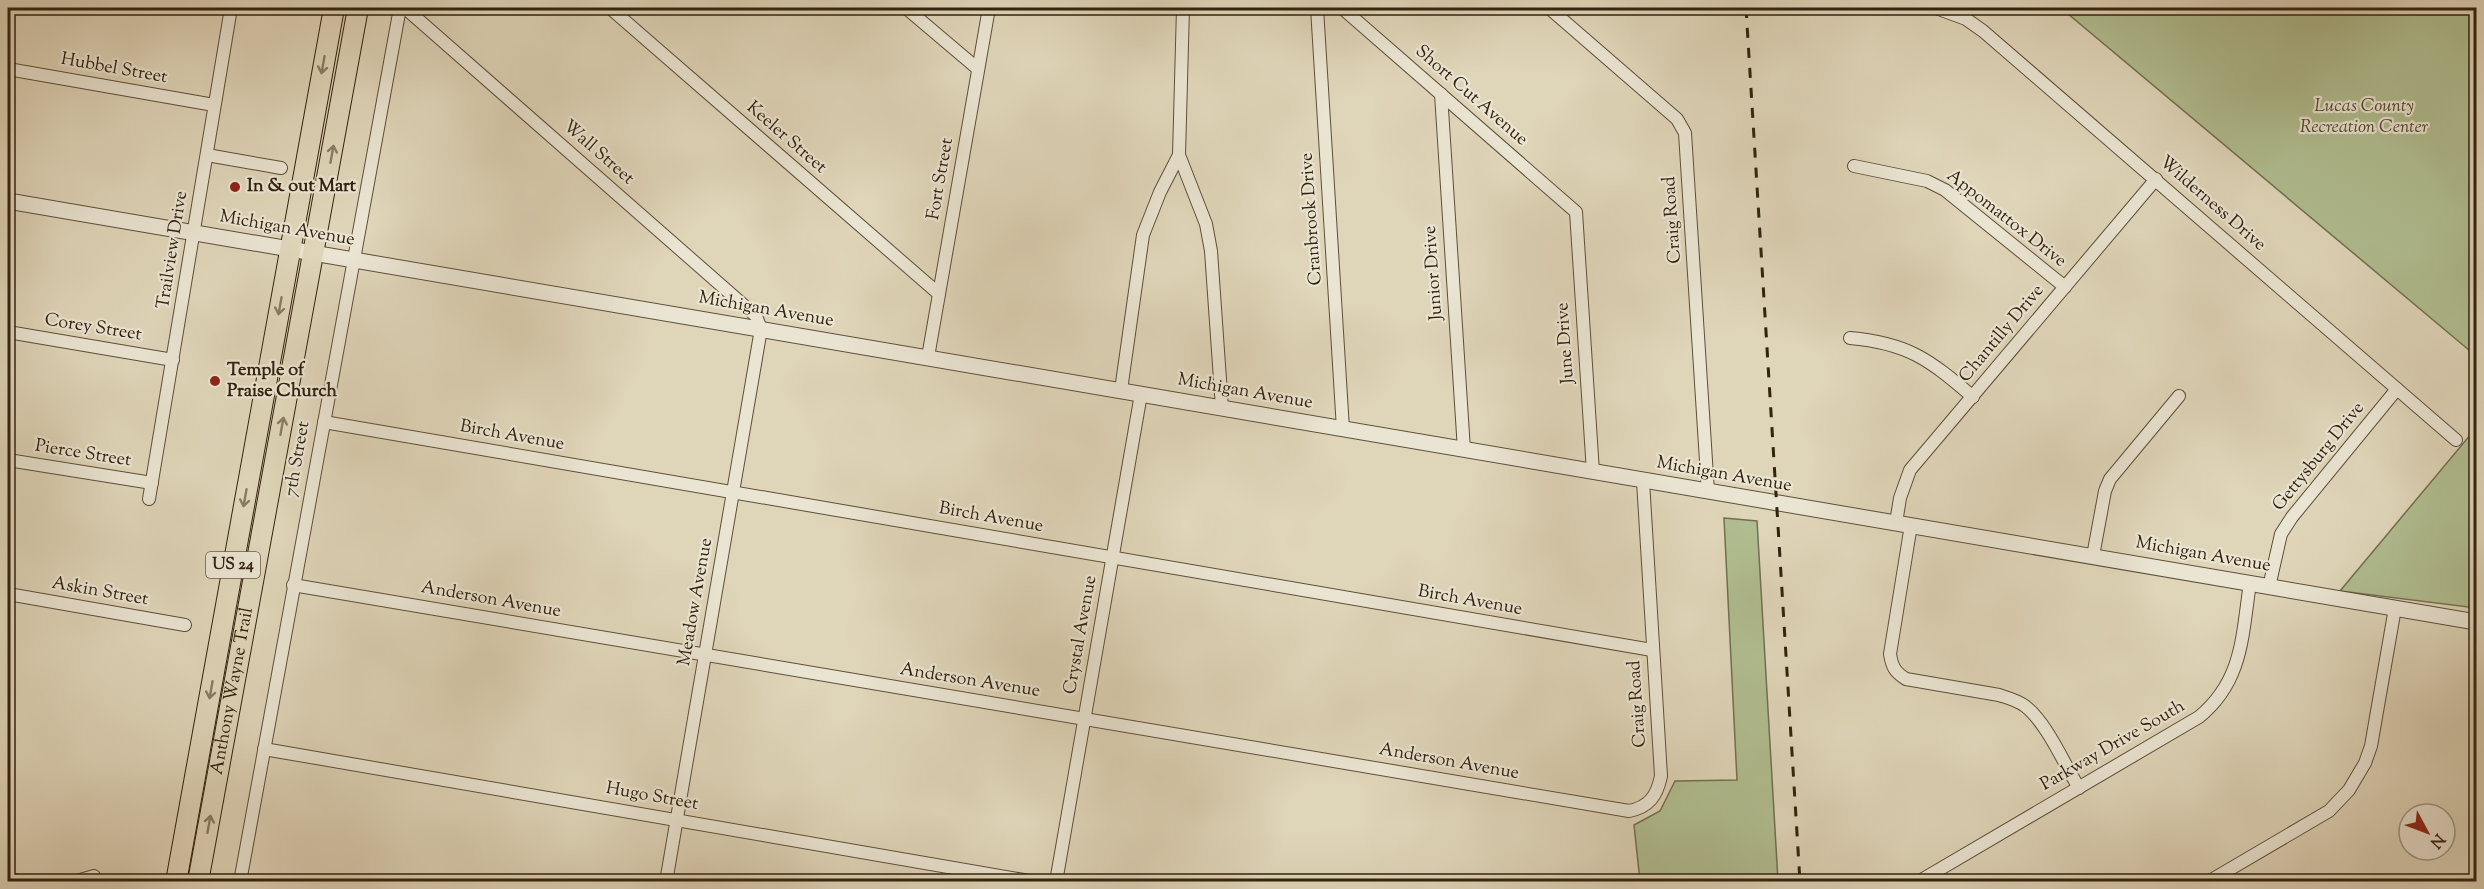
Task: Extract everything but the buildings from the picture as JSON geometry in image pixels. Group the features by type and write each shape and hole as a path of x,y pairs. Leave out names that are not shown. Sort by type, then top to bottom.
{"highway":[{"name":"Anthony Wayne Trail","path":"176,882 334,8"},
{"name":"Anthony Wayne Trail","path":"198,882 358,8"}],"street":[{"name":"Trailview Drive","path":"149,499 231,8"},
{"name":"7th Street","path":"240,882 400,8"},
{"name":"Wall Street","path":"405,8 756,316 761,329"},
{"name":"Keeler Street","path":"610,8 939,294"},
{"path":"906,8 978,69"},
{"name":"Fort Street","path":"928,357 989,8"},
{"path":"1183,8 1179,155 1206,224 1211,251 1222,408"},
{"name":"Cranbrook Drive","path":"1317,8 1343,429"},
{"name":"Short Cut Avenue","path":"1342,8 1576,212"},
{"name":"Craig Road","path":"1549,8 1677,119 1685,134 1708,492"},
{"name":"Wilderness Drive","path":"1936,8 1966,19 1983,31 2456,440"},
{"name":"Hubbel Street","path":"8,69 214,105"},
{"name":"Junior Drive","path":"1441,94 1464,450"},
{"path":"207,155 280,168"},
{"path":"1121,390 1143,235 1179,155"},
{"name":"Appomattox Drive","path":"1854,166 1928,181 1945,190 2065,287"},
{"name":"Chantilly Drive","path":"2079,788 2038,718 2025,706 1999,695 1906,679 1897,674 1891,666 1890,654 1904,524 1900,498 1910,470 2156,179"},
{"name":"Michigan Avenue","path":"8,201 2476,622"},
{"name":"June Drive","path":"1576,212 1593,472"},
{"name":"Meadow Avenue","path":"666,882 761,329"},
{"name":"Corey Street","path":"8,332 173,360"},
{"path":"1850,338 1874,340 1921,356 1936,365 1972,397"},
{"name":"Gettysburg Drive","path":"2270,586 2281,534 2285,526 2397,389"},
{"name":"Crystal Avenue","path":"1056,882 1141,394"},
{"path":"2093,556 2105,491 2110,479 2179,396"},
{"name":"Birch Avenue","path":"324,422 1652,650"},
{"name":"Pierce Street","path":"8,460 152,483"},
{"name":"Craig Road","path":"1641,809 1657,793 1660,776 1643,481"},
{"name":"Parkway Drive South","path":"1918,882 2199,717 2213,706 2234,673 2250,583"},
{"name":"Anderson Avenue","path":"293,585 1629,812 1641,809"},
{"name":"Askin Street","path":"8,594 185,625"},
{"path":"2208,882 2329,811 2349,790 2365,764 2371,746 2395,608"},
{"name":"Hugo Street","path":"264,749 1035,882"},
{"path":"73,882 94,876"},
{"path":"8,879 24,882"}],"green space":[{"name":"Lucas County Recreation Center","path":"2061,8 2476,8 2476,356"},
{"path":"2476,428 2476,608 2340,591"},
{"path":"1724,518 1757,521 1778,881 1640,881 1634,825 1660,811 1675,781 1737,780"}],"railway":[{"path":"1746,8 1800,882"}],"place":[{"name":"In & out Mart","path":"235,187"},
{"name":"Temple of Praise Church","path":"215,381"}]}
